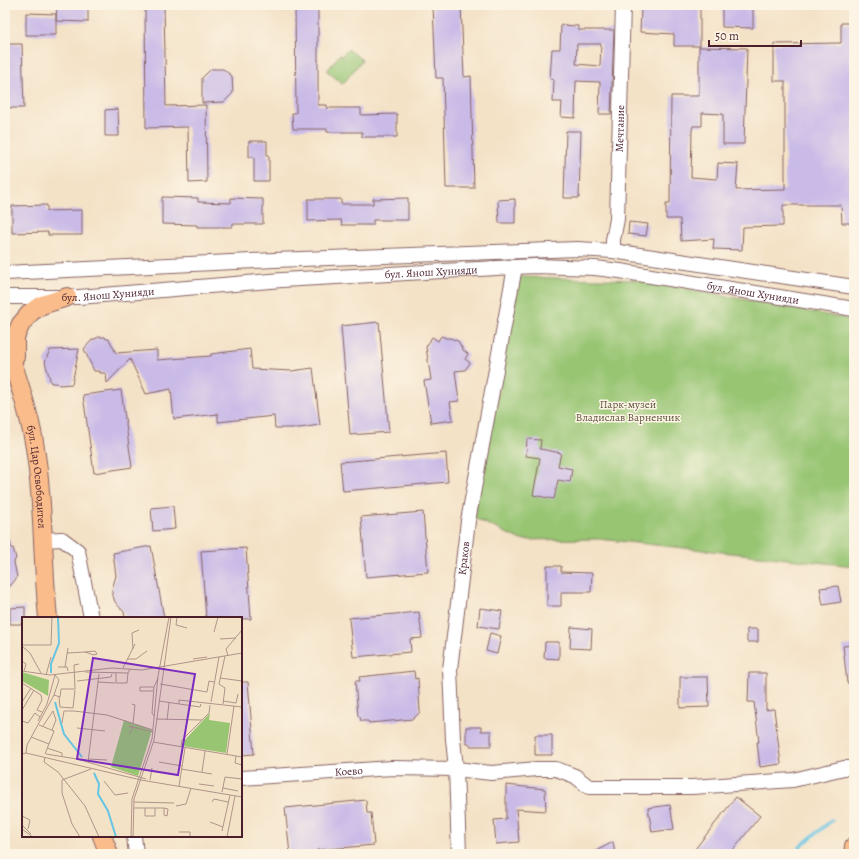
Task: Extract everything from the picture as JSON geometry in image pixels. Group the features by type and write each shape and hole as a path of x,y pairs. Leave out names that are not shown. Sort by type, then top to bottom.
{"main road":[{"path":"16,374 15,337 21,324 30,312 42,305 66,297"},
{"name":"бул. Цар Освободител","path":"5,340 16,374 34,442 38,470 48,617"},
{"path":"102,837 109,854"},
{"path":"853,854 854,846"}],"street":[{"name":"Мечтание","path":"613,250 613,240 617,219 622,5"},
{"name":"бул. Янош Хунияди","path":"5,273 577,248 613,250 854,287"},
{"name":"бул. Янош Хунияди","path":"5,297 66,297 282,280 515,267 566,267 608,269 854,308"},
{"name":"Краков","path":"459,854 450,669 468,521 515,267"},
{"path":"42,540 62,539 78,551 91,617"},
{"name":"Коево","path":"242,778 392,768 456,769 491,772 537,768 556,769 575,776 589,787 692,787 794,780 844,768 854,768"},
{"path":"134,837 136,854"}],"green space":[{"path":"348,49 362,60 343,84 327,71 340,54 342,56"},
{"name":"Парк-музей Владислав Варненчик","path":"520,277 640,280 854,320 854,566 599,539 521,540 474,518"}],"building":[{"path":"57,5 88,5 88,22 56,21"},
{"path":"145,5 164,5 166,106 206,105 207,182 189,183 188,127 146,128"},
{"path":"318,5 318,105 327,105 327,108 361,108 361,115 397,114 397,137 362,137 362,132 327,132 327,129 293,129 292,113 296,113 295,6"},
{"path":"433,5 461,5 464,77 471,76 474,188 446,188 443,78 436,78"},
{"path":"645,5 700,5 700,46 674,46 674,34 640,32 641,9 645,9"},
{"path":"722,5 753,5 753,28 722,27"},
{"path":"26,13 56,14 56,35 26,35"},
{"path":"841,23 854,23 854,223 842,223 841,205 783,205 783,226 743,227 742,250 713,249 714,239 681,241 680,219 666,219 666,204 670,204 671,96 699,96 699,47 747,48 744,144 723,144 723,114 702,113 702,126 693,126 692,130 691,177 717,179 718,163 738,164 736,190 785,189 785,81 774,81 774,44 841,43"},
{"path":"561,25 578,26 578,30 614,30 611,114 599,114 600,82 576,81 575,118 561,117 562,102 553,102 554,80 550,79 552,49 560,49","holes":["577,44 601,44 600,66 576,64"]},
{"path":"5,44 22,44 24,108 5,108"},
{"path":"211,69 223,69 232,76 233,93 224,102 202,103 202,78"},
{"path":"118,109 119,136 105,136 105,110"},
{"path":"566,131 581,131 579,198 564,198"},
{"path":"249,141 267,141 267,156 269,156 269,181 254,181 254,157 249,157"},
{"path":"162,197 198,198 198,202 231,203 231,198 263,199 263,224 232,224 232,227 197,227 197,225 162,224"},
{"path":"408,198 408,220 373,220 373,225 342,225 341,220 308,221 308,199 341,199 341,204 373,204 373,199"},
{"path":"515,199 515,223 499,223 498,200"},
{"path":"47,205 47,211 82,210 82,235 48,235 48,232 12,233 12,206"},
{"path":"629,222 648,224 646,236 628,234"},
{"path":"379,322 389,432 350,435 341,326"},
{"path":"441,336 458,341 463,350 468,354 465,359 470,363 465,370 455,371 459,401 450,402 453,420 431,423 424,381 431,380 426,347 432,337 438,341"},
{"path":"99,337 109,339 116,353 157,350 157,360 211,356 211,354 250,349 252,369 292,371 313,368 320,425 299,428 275,428 274,416 218,422 218,414 174,419 171,389 146,394 130,359 107,383 106,373 94,371 84,349 92,340"},
{"path":"79,349 72,384 59,385 57,383 51,383 45,362 50,350"},
{"path":"121,390 132,467 94,473 83,395"},
{"path":"527,439 541,440 540,449 561,453 558,466 572,469 570,482 558,480 554,499 533,495 540,458 526,456"},
{"path":"446,453 448,482 343,491 340,462"},
{"path":"173,506 175,529 153,531 151,508"},
{"path":"423,512 428,572 366,577 361,517"},
{"path":"5,541 10,541 11,548 13,548 16,558 14,562 17,578 5,592"},
{"path":"151,546 164,617 125,617 124,612 115,602 113,596 112,589 116,576 113,553"},
{"path":"246,548 251,619 242,619 242,617 206,617 201,551"},
{"path":"547,566 561,566 561,572 592,573 591,592 561,592 561,606 547,606"},
{"path":"838,586 841,602 823,605 820,588"},
{"path":"25,607 25,617 22,617 22,624 10,624 10,608"},
{"path":"480,608 502,611 499,629 478,626"},
{"path":"419,612 422,638 410,639 411,652 353,657 349,618"},
{"path":"571,627 592,629 591,649 570,648"},
{"path":"747,629 758,629 758,642 747,642"},
{"path":"490,633 501,636 497,654 486,651"},
{"path":"545,642 559,642 559,659 544,658"},
{"path":"854,645 854,683 847,683 843,646"},
{"path":"414,671 415,679 418,678 420,712 413,719 369,723 368,721 361,721 360,717 358,716 355,681 360,681 359,677"},
{"path":"749,673 766,673 766,710 774,709 781,764 760,767 757,742 759,742 754,702 748,702"},
{"path":"680,677 708,677 709,707 680,708"},
{"path":"242,682 248,682 254,754 242,755"},
{"path":"466,727 481,727 481,731 491,731 491,746 470,746 470,744 466,744"},
{"path":"535,735 552,735 552,755 535,755"},
{"path":"506,785 545,789 546,811 516,809 519,842 496,844 494,820 506,819"},
{"path":"736,797 760,816 730,854 691,854"},
{"path":"366,800 367,813 371,813 374,845 317,850 315,854 290,854 285,808"},
{"path":"670,805 674,829 652,832 648,808"},
{"path":"613,842 615,854 590,854"}],"waterway":[{"path":"795,854 802,845 832,820"}]}
